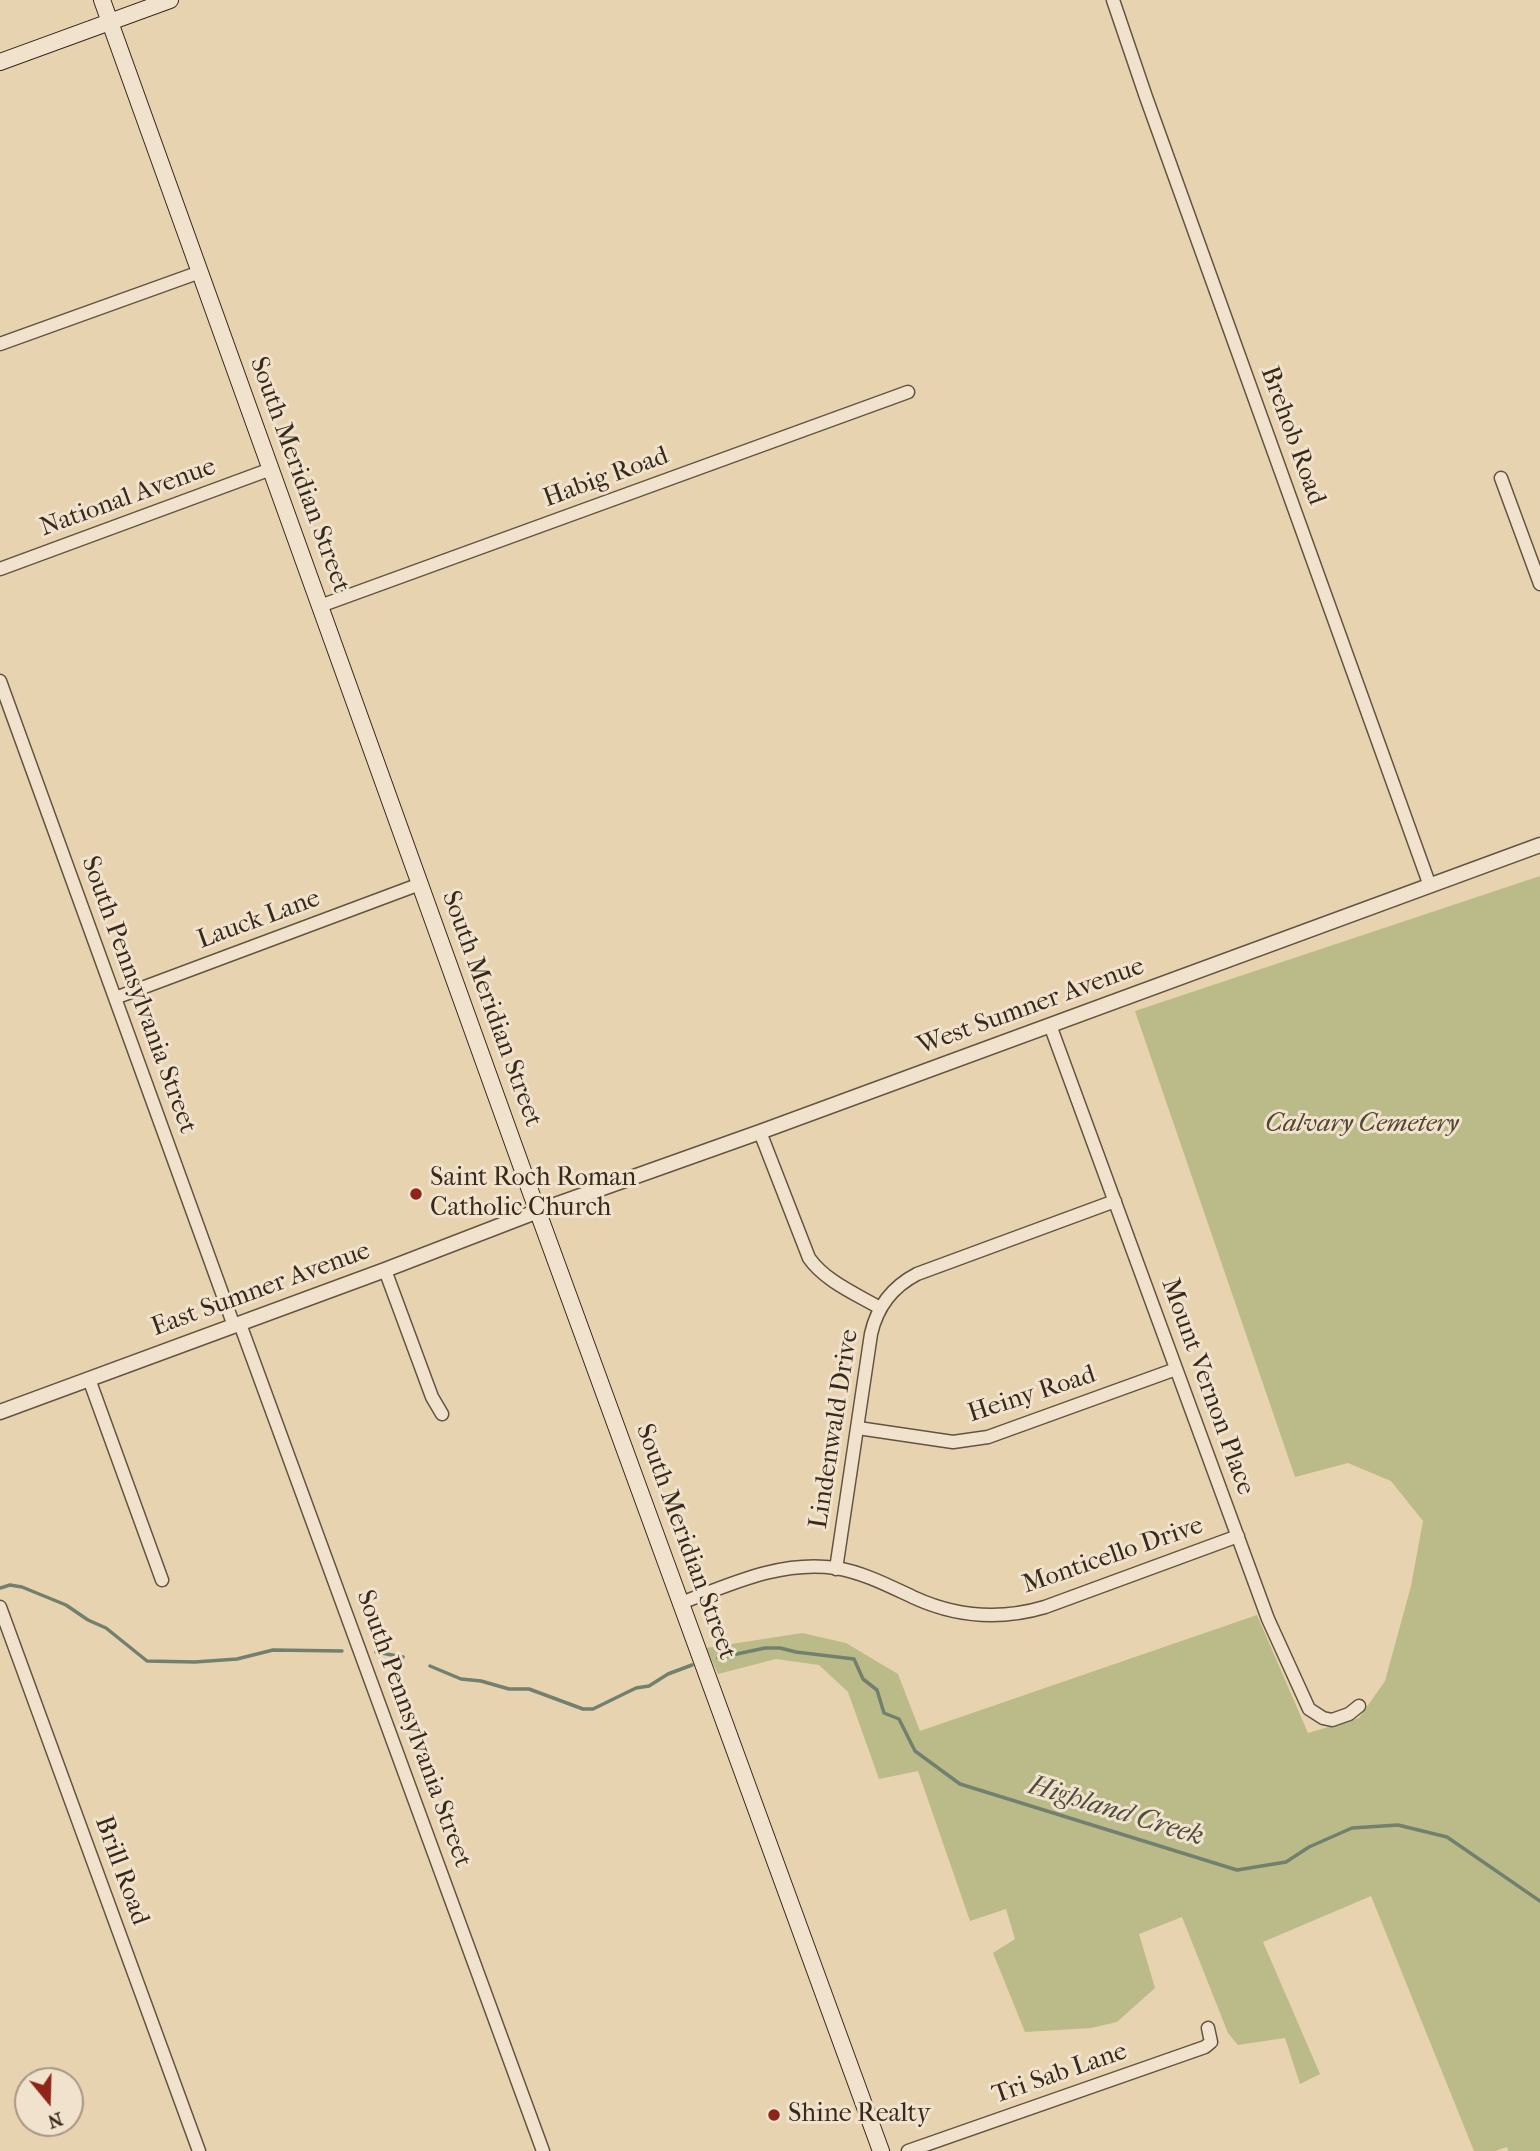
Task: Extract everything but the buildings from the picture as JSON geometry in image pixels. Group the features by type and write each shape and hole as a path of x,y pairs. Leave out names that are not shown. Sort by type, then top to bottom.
{"main road":[{"name":"South Meridian Street","path":"102,0 538,1211 881,2151"},
{"path":"0,62 170,0"}],"street":[{"name":"Brehob Road","path":"1113,0 1430,886"},
{"path":"0,344 200,272"},
{"name":"Habig Road","path":"320,606 908,392"},
{"name":"National Avenue","path":"0,569 271,469"},
{"path":"1502,478 1540,584"},
{"name":"South Pennsylvania Street","path":"0,681 543,2151"},
{"name":"West Sumner Avenue","path":"538,1211 1540,845"},
{"name":"Lauck Lane","path":"115,998 420,884"},
{"name":"Mount Vernon Place","path":"1050,1026 1268,1619 1309,1709 1332,1720 1349,1714 1359,1706"},
{"path":"760,1132 809,1258 828,1277 880,1308"},
{"name":"Lindenwald Drive","path":"836,1569 870,1334 880,1308 900,1285 917,1274 1115,1201"},
{"name":"East Sumner Avenue","path":"0,1412 538,1211"},
{"path":"385,1270 432,1397 442,1414"},
{"name":"Heiny Road","path":"858,1428 953,1442 988,1437 1176,1369"},
{"path":"89,1379 162,1580"},
{"name":"Monticello Drive","path":"681,1603 763,1573 797,1567 836,1569 864,1575 950,1611 1003,1616 1050,1605 1238,1536"},
{"name":"Brill Road","path":"0,1607 199,2151"},
{"name":"Tri Sab Lane","path":"908,2151 1205,2047 1211,2042 1208,2028"}],"green space":[{"name":"Calvary Cemetery","path":"1540,876 1540,2151 1508,2151 1507,2147 1495,2151 1474,2151 1371,1896 1263,1942 1320,2074 1300,2084 1285,2038 1238,2045 1228,2033 1182,1917 1139,1934 1155,1988 1117,2022 1091,2028 1025,2032 993,1953 1015,1939 1006,1909 970,1921 918,1771 879,1779 848,1692 819,1665 776,1659 718,1674 706,1648 802,1633 846,1643 898,1674 920,1731 1257,1615 1308,1733 1359,1718 1385,1681 1411,1586 1423,1521 1391,1481 1348,1463 1295,1477 1135,1011"}],"waterway":[{"name":"Highland Creek","path":"0,1588 10,1585 22,1587 66,1605 106,1628 147,1661 237,1659 273,1650 342,1651"},
{"name":"Highland Creek","path":"718,1658 765,1648 780,1648 854,1659 863,1679 877,1690 884,1713 899,1719 915,1751 960,1784 1237,1870 1286,1862 1309,1847 1352,1828 1398,1825 1447,1837 1540,1901"},
{"name":"Highland Creek","path":"376,1652 403,1657"},
{"name":"Highland Creek","path":"430,1666 461,1679 481,1681 509,1689 529,1689 583,1709 593,1709 692,1665"}],"place":[{"name":"Saint Roch Roman Catholic Church","path":"416,1194"},
{"name":"Shine Realty","path":"774,2115"}]}
